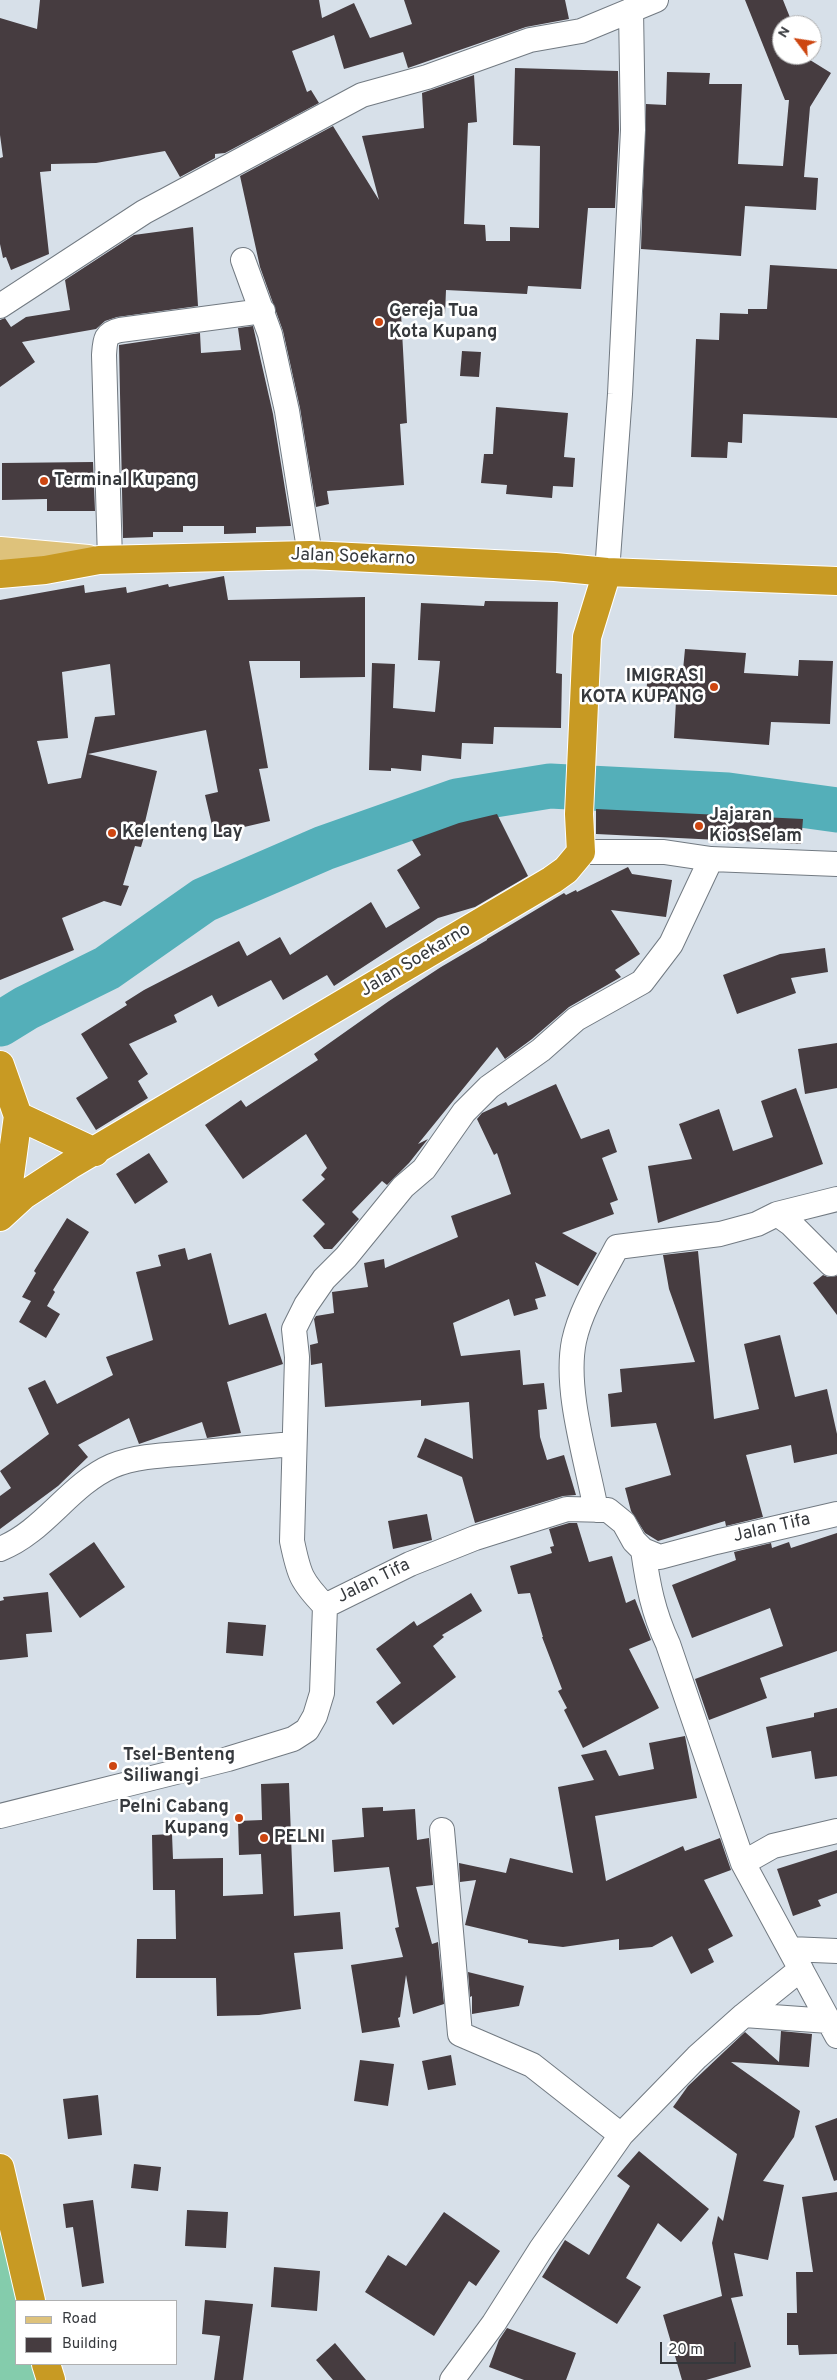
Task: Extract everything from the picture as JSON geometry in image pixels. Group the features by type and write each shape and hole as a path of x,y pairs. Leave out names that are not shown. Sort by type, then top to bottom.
{"highway":[{"name":"Jalan Soekarno","path":"0,574 45,570 105,560 310,555 555,567 607,572 837,581"},
{"path":"581,852 579,814 587,637 607,572"},
{"name":"Jalan Soekarno","path":"2,1215 38,1185 552,880 566,870 581,852"},
{"path":"1,1067 18,1116 2,1215"},
{"path":"18,1116 95,1152"},
{"path":"0,2168 31,2300"},
{"path":"46,2365 51,2380"}],"main road":[{"path":"0,551 105,560"}],"street":[{"path":"0,306 144,212 362,95 427,77 530,40 581,31 656,0"},
{"path":"607,572 620,394 633,130 631,10"},
{"path":"243,260 263,311 287,411 310,555"},
{"path":"105,560 104,355 106,336 110,332 120,330 263,311"},
{"path":"581,852 664,852 711,859 837,864"},
{"path":"325,1606 305,1586 297,1567 292,1541 296,1357 294,1329 306,1305 324,1280 346,1257 403,1187 424,1169 464,1112 489,1087 541,1050 576,1019 642,982 671,944 711,859"},
{"path":"596,1510 578,1424 572,1367 574,1340 583,1316 617,1247 720,1234 757,1224 777,1214 837,1199"},
{"path":"777,1214 791,1224 831,1264"},
{"path":"0,1549 11,1545 34,1529 84,1483 112,1466 147,1457 293,1444"},
{"name":"Jalan Tifa","path":"0,1816 228,1759 293,1739 307,1730 315,1716 322,1693 325,1606 410,1564 475,1538 567,1509 608,1510 614,1513 643,1550 660,1557 837,1514"},
{"path":"643,1550 649,1595 658,1623 668,1644 743,1862 833,2028"},
{"path":"442,1830 460,2034 532,2066 621,2135"},
{"path":"743,1862 773,1846 837,1831"},
{"path":"452,2380 494,2323 541,2249 621,2135 697,2057 744,2015 795,1959 837,1952"},
{"path":"744,2015 833,2028"}],"green space":[{"path":"0,2208 21,2300 15,2300 15,2365 33,2365 36,2380 0,2380"}],"building":[{"path":"40,0 319,0 322,18 354,3 370,38 412,24 404,0 565,0 569,19 526,27 408,68 403,52 344,69 334,35 292,51 307,92 311,90 319,103 225,153 215,154 215,158 180,177 165,151 96,163 51,164 51,171 40,172 49,254 11,270 6,257 3,258 0,244 0,158 3,157 0,135 0,18 37,29"},
{"path":"745,0 783,0 789,15 772,15 772,65 818,65 831,73 810,107 804,177 818,178 816,210 745,206 741,256 641,249 646,104 666,105 667,72 710,73 709,84 742,84 738,164 783,166 789,100 785,100"},
{"name":"Gereja Tua Kota Kupang","path":"515,68 618,71 619,130 615,208 588,208 581,289 528,286 527,294 446,290 445,314 401,313 407,423 400,424 404,485 327,491 329,504 316,507 300,408 283,331 260,267 240,176 333,126 379,200 362,136 424,128 422,93 474,75 477,122 468,123 464,224 485,225 486,241 510,241 510,227 539,228 540,146 513,145"},
{"path":"193,227 198,306 117,317 105,321 96,329 22,342 35,362 0,387 0,320 5,318 11,327 26,317 70,310 65,280 134,235"},
{"path":"770,265 837,269 837,418 743,414 742,443 728,442 727,458 691,457 696,339 719,340 720,313 748,314 748,309 767,309"},
{"path":"253,326 273,414 291,526 256,527 256,533 224,534 224,526 183,526 183,532 153,532 153,537 123,538 119,345 200,333 201,353 241,350 238,328"},
{"path":"462,351 481,352 479,377 460,376"},
{"path":"496,407 568,413 564,457 575,458 573,487 553,486 552,498 506,494 507,485 481,483 484,454 493,454"},
{"name":"Terminal Kupang","path":"93,462 95,511 47,511 47,499 2,500 2,463"},
{"path":"224,576 228,600 365,597 365,677 300,678 300,661 249,661 268,768 259,769 270,821 214,834 205,795 218,792 206,730 88,754 157,771 145,822 148,823 141,847 135,846 123,885 129,886 121,906 104,901 62,918 74,950 0,980 0,600 84,585 85,593 126,587 127,593 168,584 169,587","holes":["110,664 115,715 95,717 81,778 48,784 37,741 68,738 62,672"]},
{"path":"485,601 558,602 556,673 562,674 561,728 494,727 493,744 462,743 461,759 422,755 421,771 391,768 391,771 369,770 372,663 395,664 393,708 435,712 440,661 418,660 421,603 484,606"},
{"name":"IMIGRASI KOTA KUPANG","path":"685,649 746,653 744,673 798,676 799,660 833,661 830,724 771,722 769,745 674,738 676,701 646,699 648,667 683,670"},
{"name":"Jajaran Kios Selam","path":"596,809 803,819 801,844 596,834"},
{"path":"497,814 528,876 475,907 438,918 334,986 327,975 283,1000 271,980 218,1007 212,995 174,1015 177,1022 129,1044 148,1074 138,1081 148,1098 96,1130 76,1098 108,1078 81,1034 127,1005 125,1002 144,990 239,941 247,956 280,937 290,955 371,902 386,928 420,908 397,870 421,855 412,840 459,823"},
{"path":"628,867 632,874 672,880 666,917 611,910 640,954 615,970 621,977 569,1007 532,1039 505,1059 497,1047 418,1144 428,1139 409,1163 387,1185 382,1181 352,1212 359,1219 332,1249 324,1249 313,1236 325,1224 302,1200 325,1179 321,1175 327,1168 306,1134 243,1179 205,1125 241,1100 246,1107 318,1060 314,1054 441,967 564,893 566,895 576,890 577,892"},
{"path":"825,948 828,972 791,978 796,993 737,1014 723,975 780,954"},
{"path":"837,1043 837,1088 805,1094 798,1049"},
{"path":"556,1084 581,1139 609,1129 617,1152 602,1158 618,1200 610,1203 614,1214 562,1233 597,1253 578,1286 535,1262 546,1296 535,1299 538,1309 514,1316 509,1299 453,1323 461,1356 520,1350 523,1385 544,1383 547,1409 538,1410 540,1437 547,1460 564,1455 576,1495 563,1496 475,1523 462,1477 417,1457 425,1438 473,1459 469,1402 421,1406 421,1400 325,1407 322,1363 311,1365 310,1345 318,1343 314,1319 316,1316 334,1313 332,1292 368,1287 364,1263 384,1259 385,1268 458,1237 451,1216 511,1194 497,1153 494,1155 477,1119 482,1113 506,1102 508,1106"},
{"path":"796,1088 823,1164 658,1223 648,1166 692,1159 679,1124 719,1109 733,1151 773,1137 761,1101"},
{"path":"149,1153 168,1182 135,1204 116,1174"},
{"path":"67,1218 89,1232 53,1290 55,1292 47,1306 60,1314 46,1338 19,1322 31,1301 22,1297 36,1273 34,1271"},
{"path":"185,1248 188,1260 211,1253 229,1325 266,1313 283,1364 227,1382 241,1433 207,1438 202,1422 139,1444 129,1418 78,1445 88,1457 58,1486 0,1529 0,1496 11,1488 0,1471 49,1434 28,1388 45,1380 57,1404 113,1375 106,1357 153,1340 136,1272 161,1266 158,1255"},
{"path":"698,1251 714,1419 759,1409 744,1344 780,1335 795,1397 827,1389 837,1434 837,1454 794,1463 791,1445 746,1455 763,1517 726,1526 725,1521 658,1541 645,1533 631,1511 625,1488 671,1475 656,1423 611,1427 608,1394 622,1392 620,1369 695,1362 669,1289 663,1255"},
{"path":"823,1275 828,1277 837,1276 837,1315 813,1283"},
{"path":"427,1514 432,1540 393,1549 388,1521"},
{"path":"569,1523 577,1523 589,1562 612,1556 626,1603 635,1599 651,1640 629,1649 659,1708 583,1748 564,1710 567,1708 558,1691 562,1689 542,1637 530,1593 518,1594 510,1566 552,1553 550,1547 554,1546 549,1529"},
{"path":"837,1533 837,1651 760,1678 767,1698 709,1720 695,1679 783,1646 770,1608 692,1638 672,1585 736,1560 734,1552 771,1543 772,1548 789,1542 791,1548"},
{"path":"94,1542 125,1587 80,1618 49,1574"},
{"path":"48,1592 52,1632 26,1634 28,1657 0,1660 0,1601 4,1600 3,1597"},
{"path":"471,1593 482,1611 442,1635 444,1637 433,1646 456,1677 393,1725 376,1702 401,1683 376,1649 414,1621 417,1626"},
{"path":"228,1622 266,1625 263,1656 226,1653"},
{"path":"837,1708 837,1776 815,1779 811,1751 772,1758 766,1727 814,1717 814,1713"},
{"path":"685,1736 697,1798 595,1816 606,1881 683,1846 685,1851 720,1838 731,1870 704,1880 733,1936 708,1949 714,1962 691,1974 672,1936 652,1947 619,1950 619,1939 563,1947 528,1943 528,1940 465,1925 476,1880 460,1882 459,1863 506,1873 510,1858 573,1873 558,1787 594,1780 581,1755 606,1750 619,1776 654,1769 649,1743"},
{"path":"289,1783 294,1916 340,1912 343,1949 294,1953 301,2009 259,2015 217,2016 216,1978 136,1978 137,1939 176,1939 175,1890 153,1890 152,1835 172,1834 173,1859 223,1858 223,1896 263,1894 261,1854 239,1855 238,1821 262,1820 261,1784"},
{"path":"383,1807 383,1811 415,1809 417,1840 429,1838 433,1885 416,1887 432,1944 438,1942 444,2004 413,2014 406,1975 400,2017 398,2018 400,2027 362,2033 351,1965 403,1957 395,1928 399,1927 389,1867 334,1872 332,1840 364,1837 362,1808"},
{"path":"837,1850 837,1893 818,1900 821,1906 793,1916 777,1869"},
{"path":"468,1972 524,1986 519,2006 472,2014 472,1996 470,1997"},
{"path":"781,2031 812,2034 809,2067 731,2062 800,2111 794,2137 763,2181 784,2185 768,2260 734,2253 743,2296 731,2298 751,2367 706,2380 682,2380 663,2315 722,2296 712,2243 718,2216 723,2221 737,2154 673,2107 688,2086 745,2032 779,2062"},
{"path":"451,2055 456,2085 428,2090 422,2061"},
{"path":"360,2060 394,2064 388,2106 354,2101"},
{"path":"98,2095 102,2135 68,2139 63,2099"},
{"path":"837,2118 837,2180 834,2181 815,2126"},
{"path":"639,2151 709,2209 681,2242 658,2223 626,2278 641,2287 617,2324 542,2277 565,2240 589,2255 630,2186 617,2176"},
{"path":"134,2164 161,2167 158,2191 131,2188"},
{"path":"837,2192 837,2354 799,2355 798,2345 787,2345 787,2313 797,2313 796,2272 813,2272 802,2197"},
{"path":"93,2200 104,2283 82,2287 73,2227 66,2228 63,2204"},
{"path":"187,2210 228,2212 226,2248 185,2246"},
{"path":"444,2212 500,2251 476,2286 469,2281 434,2336 365,2292 388,2255 406,2266"},
{"path":"274,2267 320,2271 317,2311 271,2307"},
{"path":"205,2300 253,2304 243,2380 214,2380 220,2336 202,2334"},
{"path":"507,2328 576,2353 566,2380 524,2380 489,2367 499,2340"},
{"path":"335,2343 366,2380 333,2380 316,2360"}],"waterway":[{"path":"0,1024 26,1008 107,968 204,900 324,848 457,801 550,786 728,795 837,810"}],"place":[{"name":"Gereja Tua Kota Kupang","path":"379,322"},
{"name":"Terminal Kupang","path":"44,481"},
{"name":"IMIGRASI KOTA KUPANG","path":"714,687"},
{"name":"Jajaran Kios Selam","path":"699,826"},
{"name":"Kelenteng Lay","path":"112,833"},
{"name":"Tsel-Benteng Siliwangi","path":"113,1766"},
{"name":"Pelni Cabang Kupang","path":"239,1818"},
{"name":"PELNI","path":"264,1838"}]}
